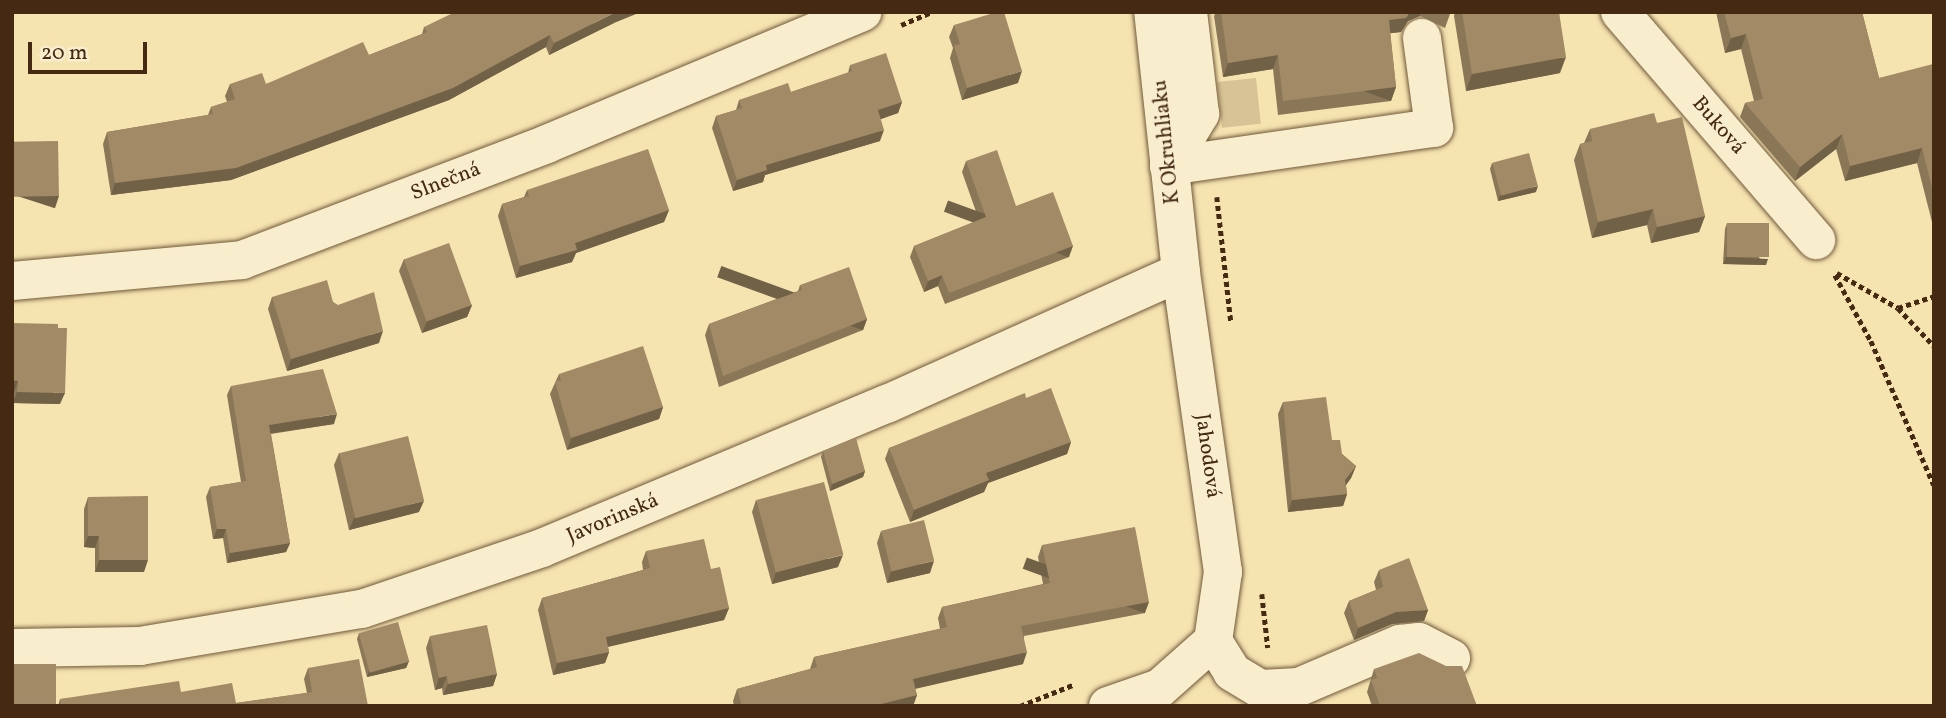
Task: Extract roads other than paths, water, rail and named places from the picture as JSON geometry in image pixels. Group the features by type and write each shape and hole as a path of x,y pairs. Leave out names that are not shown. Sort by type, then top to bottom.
{"street":[{"name":"Slnečná","path":"12,281 242,260 547,144 862,12"},
{"name":"K Okruhliaku","path":"1153,12 1181,272"},
{"path":"1169,166 1200,114 1188,12"},
{"name":"Buková","path":"1620,12 1816,240"},
{"path":"1169,166 1434,128 1422,38"},
{"name":"Jahodová","path":"1181,272 1223,572 1213,641"},
{"name":"Javorinská","path":"12,648 140,646 362,609 542,548 887,404 1181,272"},
{"path":"1213,641 1232,672 1260,690 1299,687 1400,644 1419,642 1451,658"},
{"path":"1096,693 1160,688 1213,641"},
{"path":"1213,641 1227,706"}]}
